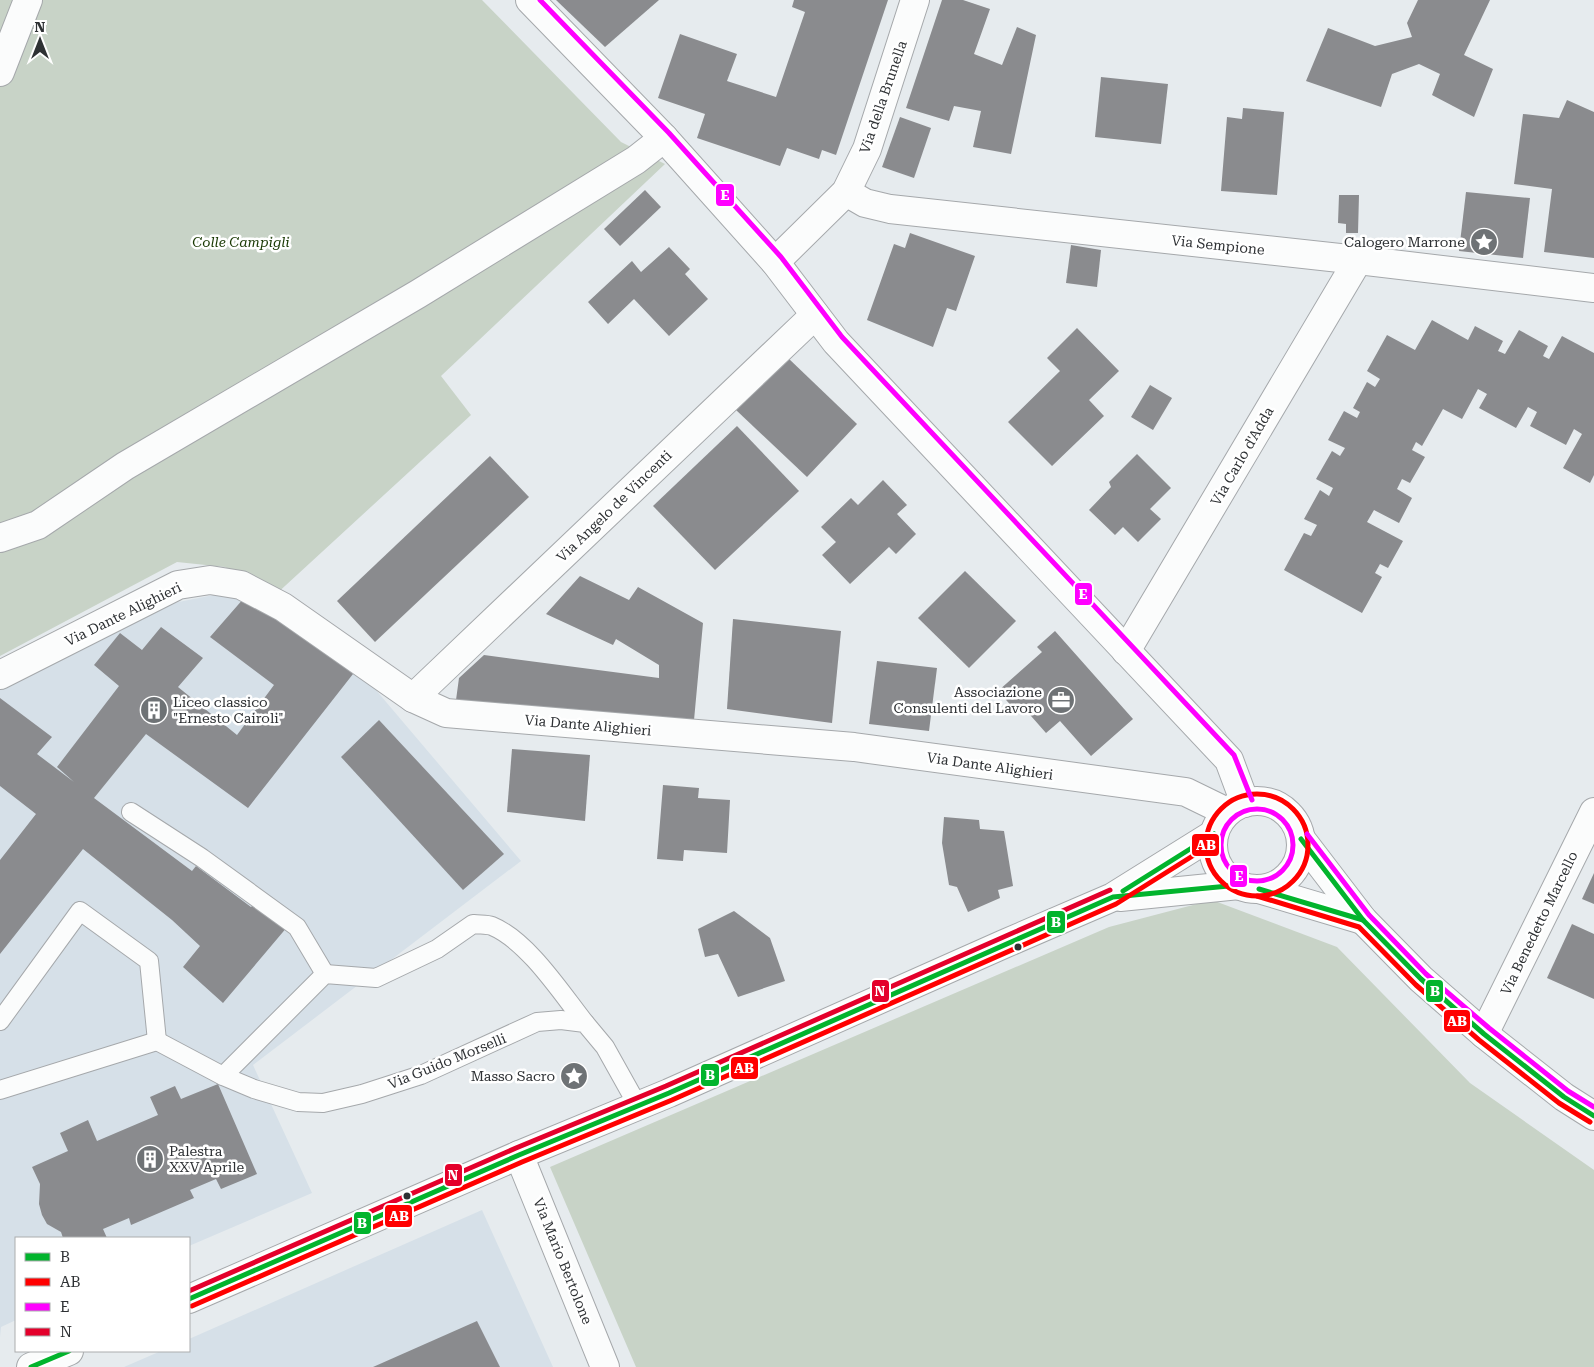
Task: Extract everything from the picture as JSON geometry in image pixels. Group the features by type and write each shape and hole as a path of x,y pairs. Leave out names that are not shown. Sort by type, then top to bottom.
{"street":[{"path":"0,72 28,0"},
{"path":"530,0 664,138 775,262 836,342 1228,760 1229,816 1213,850 1218,864 1226,877 1249,887 1363,920"},
{"name":"Via della Brunella","path":"775,262 846,192 867,149 915,0"},
{"path":"0,538 38,525 125,466 418,294 636,160 664,138"},
{"name":"Via Sempione","path":"846,192 865,203 890,209 1358,260 1594,288"},
{"name":"Via Carlo d'Adda","path":"1126,651 1358,260"},
{"name":"Via Angelo de Vincenti","path":"413,698 815,314"},
{"name":"Via Dante Alighieri","path":"0,675 178,585 210,580 241,585 283,607 413,698 446,713 854,747 1186,792 1229,816"},
{"path":"190,1299 520,1155 638,1106 1113,897 1229,816 1260,801 1274,804 1287,813 1297,824 1301,839 1301,854 1296,868 1286,879 1274,886 1113,897"},
{"name":"Via Benedetto Marcello","path":"1484,1034 1594,812"},
{"path":"1301,839 1363,920 1421,979 1484,1034 1564,1097 1594,1116"},
{"name":"Via Mario Bertolone","path":"520,1155 605,1367"},
{"path":"31,1367 67,1352"}],"lane":[{"path":"131,812 202,858 297,927 325,974"},
{"path":"0,1021 80,911 149,960 157,1041 0,1090"},
{"path":"223,1076 325,974 376,978 437,950 473,924 485,924 494,927 521,946 543,968 605,1047 638,1106"},
{"name":"Via Guido Morselli","path":"157,1041 223,1076 254,1089 298,1102 323,1103 362,1094 421,1075 537,1022 561,1020 585,1023"}],"shaded area":[{"path":"234,591 353,663 521,861 253,1065 312,1193 190,1246 190,1237 15,1237 15,1320 1,1327 0,1337 0,681 148,608"},
{"path":"482,1210 553,1367 124,1367 159,1352 190,1352 190,1339"}],"green space":[{"name":"Colle Campigli","path":"0,0 482,0 621,142 665,164 441,376 471,415 273,597 225,567 177,562 0,656"},
{"path":"1212,900 1337,947 1470,1083 1594,1170 1594,1367 636,1367 550,1167 1109,927"}],"building":[{"path":"556,0 659,0 605,47"},
{"path":"794,0 888,0 836,155 822,150 819,159 787,148 780,166 697,138 705,114 658,98 680,34 737,54 727,81 776,97 805,12 792,7"},
{"path":"942,0 963,0 990,9 974,54 1002,65 1017,27 1036,35 1011,154 973,147 981,111 954,106 949,121 906,108"},
{"path":"1418,0 1490,0 1464,55 1493,69 1474,117 1432,95 1440,74 1419,64 1392,74 1381,107 1306,81 1328,28 1375,46 1412,37 1407,23"},
{"path":"1101,77 1168,84 1161,144 1095,137"},
{"path":"1567,100 1594,112 1594,258 1544,252 1552,189 1514,184 1523,114 1559,118"},
{"path":"1243,108 1284,112 1277,195 1221,191 1227,117 1242,119"},
{"path":"900,117 931,128 914,178 882,167"},
{"path":"645,190 661,207 620,246 604,229"},
{"path":"1466,192 1530,198 1523,258 1459,251"},
{"path":"1339,195 1359,195 1358,233 1346,233 1346,224 1338,223"},
{"path":"910,233 975,256 956,311 947,308 933,347 867,320 894,244 905,248"},
{"path":"1071,245 1101,250 1097,287 1066,283"},
{"path":"669,247 690,269 685,274 708,299 669,336 634,299 608,324 588,302 632,261 641,272"},
{"path":"1432,320 1468,340 1475,326 1503,341 1498,351 1505,354 1519,330 1548,346 1543,356 1549,359 1562,336 1594,353 1594,475 1590,483 1563,468 1582,434 1574,429 1566,445 1530,426 1537,412 1528,407 1516,428 1479,408 1487,394 1478,389 1462,419 1443,409 1422,446 1416,442 1412,450 1425,457 1410,483 1402,479 1397,489 1412,498 1399,523 1374,510 1367,522 1403,541 1388,568 1380,564 1375,573 1382,577 1362,613 1284,570 1304,533 1311,536 1317,525 1304,519 1320,490 1329,496 1333,488 1316,479 1332,451 1340,456 1345,448 1328,440 1344,411 1357,418 1360,412 1353,408 1367,382 1375,387 1380,379 1367,371 1387,335 1415,350"},
{"path":"1077,328 1119,371 1089,400 1104,416 1052,466 1008,422 1060,371 1047,358"},
{"path":"787,357 857,424 807,477 736,410"},
{"path":"1150,385 1172,398 1153,430 1131,417"},
{"path":"737,426 799,491 715,570 653,506"},
{"path":"1137,454 1171,488 1150,509 1161,519 1138,542 1123,527 1115,535 1089,510 1111,487 1109,482"},
{"path":"490,456 529,497 375,642 337,601"},
{"path":"883,480 907,505 897,514 916,534 896,554 889,547 850,584 822,555 836,542 821,527 851,498 858,505"},
{"path":"965,571 1016,621 969,668 918,618"},
{"path":"580,576 629,600 638,587 703,623 693,731 456,700 459,678 484,655 659,678 659,665 616,639 613,645 546,614"},
{"path":"251,590 353,674 248,808 146,734 94,798 192,871 196,866 251,907 256,902 288,926 223,1003 183,967 200,946 172,920 83,849 0,954 0,860 36,814 0,786 0,698 52,737 37,754 74,782 57,767 119,686 94,665 120,633 142,650 161,627 203,658 178,687 237,735 274,685 210,637"},
{"path":"733,619 841,631 832,723 727,709"},
{"name":"Associazione Consulenti del Lavoro","path":"1055,631 1133,719 1091,756 1060,721 1046,733 1024,708 1016,711 998,691 1042,652 1037,647"},
{"path":"877,661 937,668 929,731 869,724"},
{"path":"379,720 504,854 463,890 341,757"},
{"path":"512,749 590,755 585,821 507,812"},
{"path":"663,785 699,788 698,798 730,800 727,853 684,850 683,861 657,859"},
{"path":"944,817 979,820 980,829 1004,831 1013,886 998,890 1000,898 968,912 957,887 949,885 942,843"},
{"path":"1594,873 1594,904 1582,899"},
{"path":"734,911 770,938 785,981 738,997 718,954 705,957 698,929"},
{"path":"1572,924 1594,934 1594,999 1547,978"},
{"name":"Palestra XXV Aprile","path":"218,1084 257,1174 221,1189 216,1179 190,1190 194,1198 131,1225 129,1218 103,1229 107,1237 63,1237 61,1232 47,1224 39,1204 40,1184 32,1167 68,1151 60,1133 88,1120 97,1141 158,1115 150,1097 175,1086 181,1099"},
{"path":"477,1321 500,1367 373,1367"}],"transit line":[{"name":"E","path":"540,0 669,133 781,257 842,337 1234,755 1252,800"},
{"name":"AB","path":"1257,794 1277,798 1293,809 1304,825 1308,845 1304,865 1293,881 1277,892 1257,896 1237,892 1221,881 1210,865 1206,845 1210,825 1221,809 1237,798 1257,794"},
{"name":"E","path":"1250,809 1264,809 1283,819 1293,838 1293,845 1293,852 1283,871 1264,881 1250,881 1231,871 1221,852 1221,838 1231,819 1250,809"},
{"name":"B","path":"1123,891 1214,834"},
{"name":"E","path":"1307,834 1369,915 1426,974 1489,1028 1568,1091 1594,1107"},
{"name":"B","path":"1301,839 1363,920 1421,979 1484,1034 1564,1097 1594,1116"},
{"name":"AB","path":"192,1306 522,1162 672,1100 1116,904 1218,840"},
{"name":"B","path":"190,1299 519,1155 669,1093 1113,897 1239,885"},
{"name":"B","path":"1259,889 1363,920"},
{"name":"N","path":"190,1291 516,1148 666,1086 1110,890"},
{"name":"AB","path":"1257,896 1359,927 1416,985 1479,1040 1559,1103 1590,1122"},
{"name":"B","path":"31,1367 67,1352"}],"place":[{"name":"Calogero Marrone","path":"1484,242"},
{"name":"Associazione Consulenti del Lavoro","path":"1061,700"},
{"name":"Liceo classico \"Ernesto Cairoli\"","path":"154,710"},
{"name":"Masso Sacro","path":"574,1076"},
{"name":"Palestra XXV Aprile","path":"150,1159"}]}
